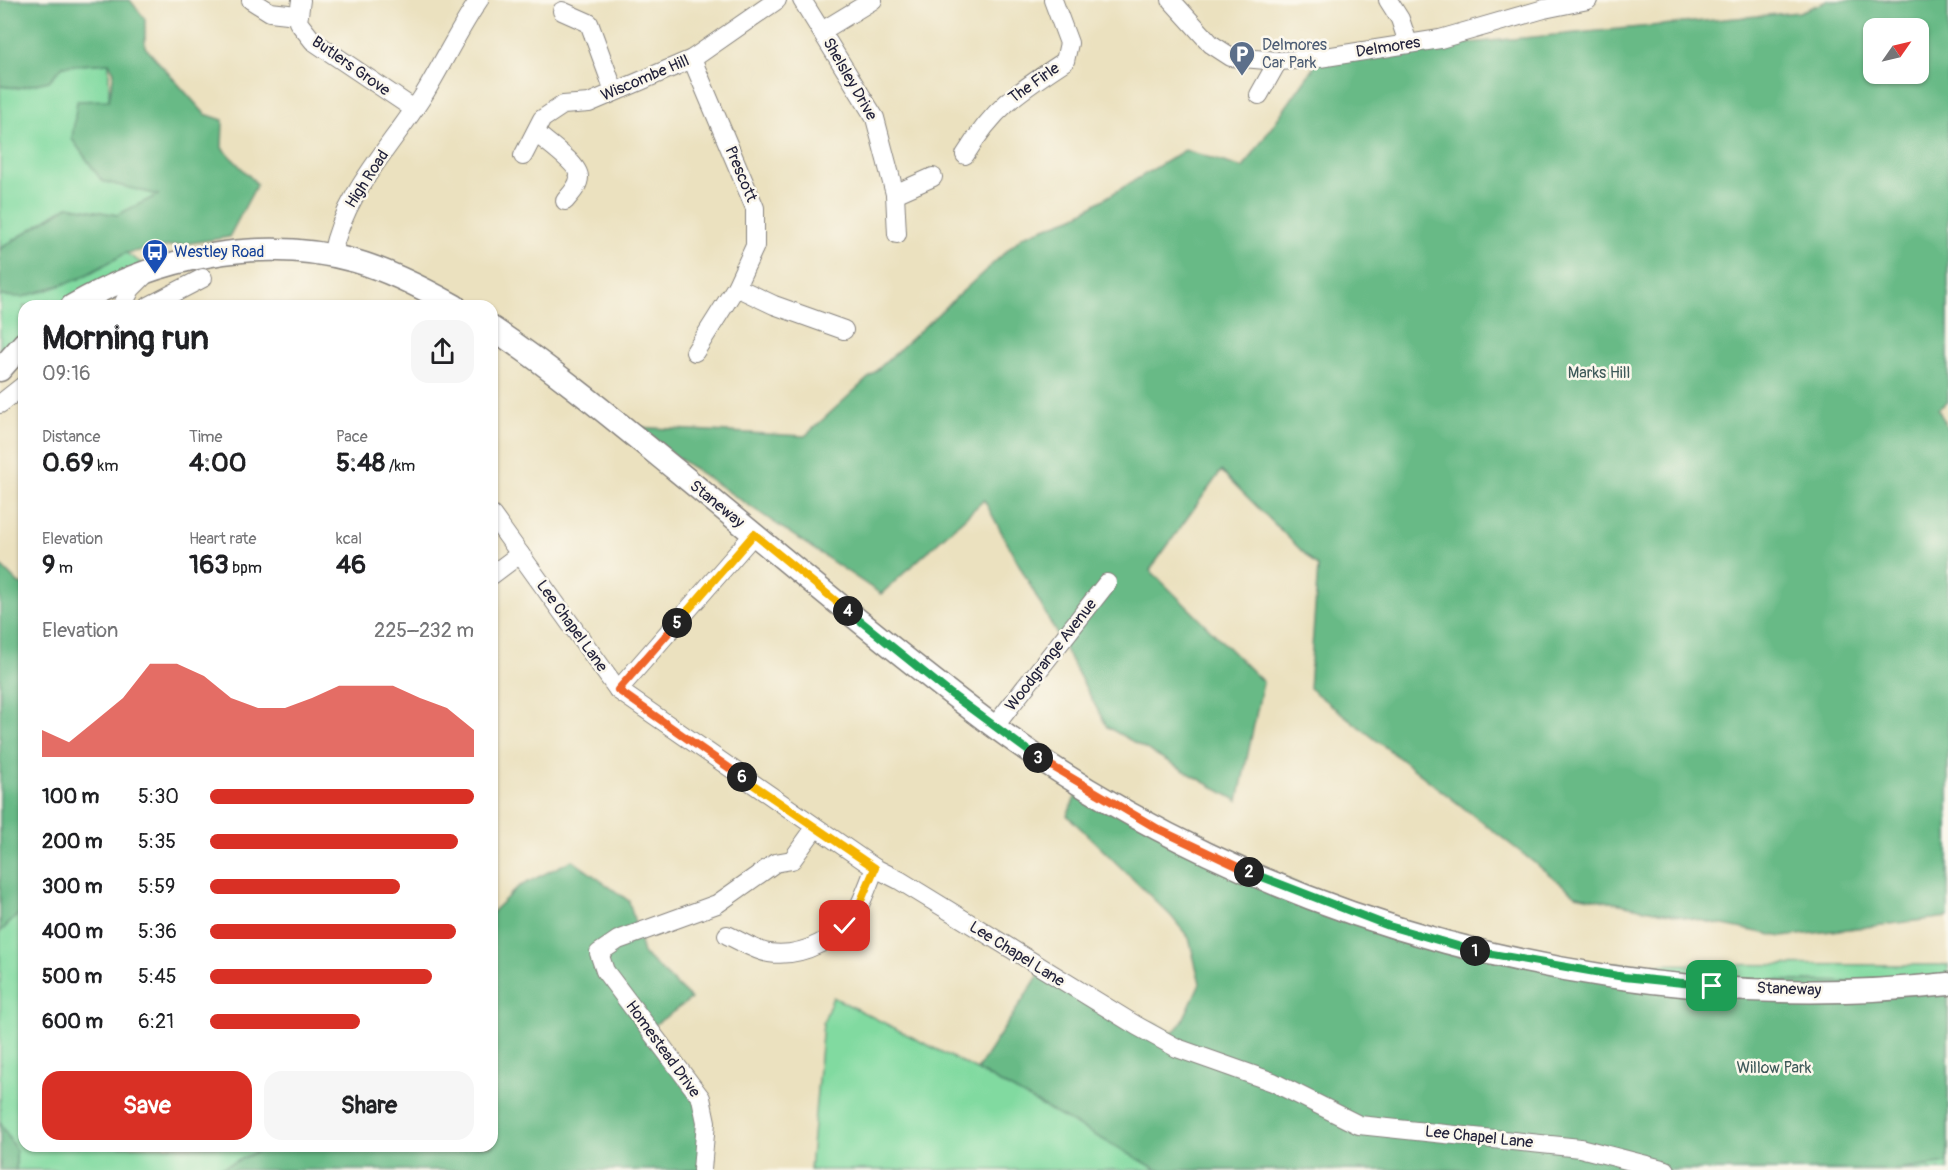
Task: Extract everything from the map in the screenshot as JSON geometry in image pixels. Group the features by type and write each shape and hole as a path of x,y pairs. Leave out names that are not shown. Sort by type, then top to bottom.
{"main road":[{"path":"84,300 150,268 213,255 252,251 332,255 389,273 443,300"},
{"name":"Staneway","path":"498,332 564,380 994,727 1040,759 1119,808 1209,854 1271,881 1389,926 1471,950 1624,977 1712,986 1851,990 1948,984"},
{"path":"0,355 18,342"},
{"path":"0,370 18,350"}],"street":[{"name":"Butlers Grove","path":"251,0 270,12 299,8 301,28 313,41 414,109"},
{"name":"High Road","path":"332,255 340,223 350,201 414,109 479,0"},
{"name":"Wiscombe Hill","path":"523,156 542,119 563,105 589,103 692,59 777,0"},
{"name":"Shelsley Drive","path":"802,0 875,118 895,194 897,234"},
{"path":"822,31 873,0"},
{"name":"The Firle","path":"965,155 993,114 1013,95 1065,61 1069,43 1053,0"},
{"name":"Delmores","path":"1171,0 1211,44 1231,57 1278,61 1440,39 1544,9 1588,0"},
{"path":"1388,0 1400,19 1408,43"},
{"path":"562,11 589,23 615,91"},
{"name":"Prescott","path":"692,59 755,208 755,246 736,287 695,352"},
{"path":"1259,95 1278,61"},
{"path":"536,133 575,166 580,176 577,185 565,201"},
{"path":"895,194 933,177"},
{"path":"125,300 150,268"},
{"path":"160,300 203,278"},
{"path":"736,287 774,305 844,330"},
{"path":"0,404 18,390"},
{"name":"Lee Chapel Lane","path":"498,523 618,690 875,868 899,880 1137,1026 1177,1048 1273,1082 1359,1125 1580,1148 1666,1170"},
{"path":"618,690 754,534"},
{"path":"498,570 520,554"},
{"name":"Woodgrange Avenue","path":"994,727 1107,583"},
{"name":"Homestead Drive","path":"702,1170 706,1122 701,1098 605,971 599,953 628,936 717,904 775,863 792,860 815,828"},
{"path":"727,935 768,953 800,952 829,938 845,926 857,910 875,868"}],"green space":[{"path":"0,0 130,0 145,19 145,47 205,114 223,120 222,148 257,184 229,237 126,253 79,279 23,297 0,296 0,249 68,206 117,215 158,195 102,181 72,139 77,101 109,100 114,72 109,63 63,66 49,81 18,88 0,86"},
{"name":"Marks Hill","path":"1830,0 1948,0 1948,402 1938,409 1948,429 1948,917 1782,937 1576,895 1309,688 1318,567 1221,471 1150,570 1263,682 1238,801 1107,727 984,500 881,594 632,427 805,436 1023,236 1074,217 1185,150 1243,168 1321,57 1799,12"},
{"path":"109,63 109,100 102,181 159,195 117,215 68,206 0,249 0,86 18,88 63,66"},
{"path":"126,253 150,269 85,300 18,300 18,342 0,355 0,296 33,294 50,290 81,277"},
{"path":"0,565 18,583 18,915 0,932"},
{"name":"Willow Park","path":"1081,785 1389,926 1624,977 1948,984 1948,1163 1898,1170 1158,1170 977,1070 1042,970 1138,1026 1144,1019 1173,1033 1182,1022 1200,983 1189,938 1171,916 1067,815"},
{"path":"572,860 629,901 643,953 691,999 649,1029 701,1098 702,1170 217,1170 256,1152 498,1152 498,906 518,887"},
{"path":"18,915 18,1152 256,1152 217,1170 16,1170 16,1151 0,1122 0,932"},
{"name":"Willow Park","path":"1538,964 1948,965 1948,1170 810,1170 823,1023 833,997 977,1070 1130,1154 1225,1075"},
{"path":"0,1122 16,1151 16,1170 0,1170"}],"place":[{"name":"Delmores Car Park","path":"1242,77"},
{"name":"Westley Road","path":"155,275"}],"route":[{"path":"845,926 857,910 875,868 618,690 754,534 994,727 1040,759 1119,808 1199,849 1281,885 1389,926 1471,950 1538,964 1624,977 1712,986"}]}
